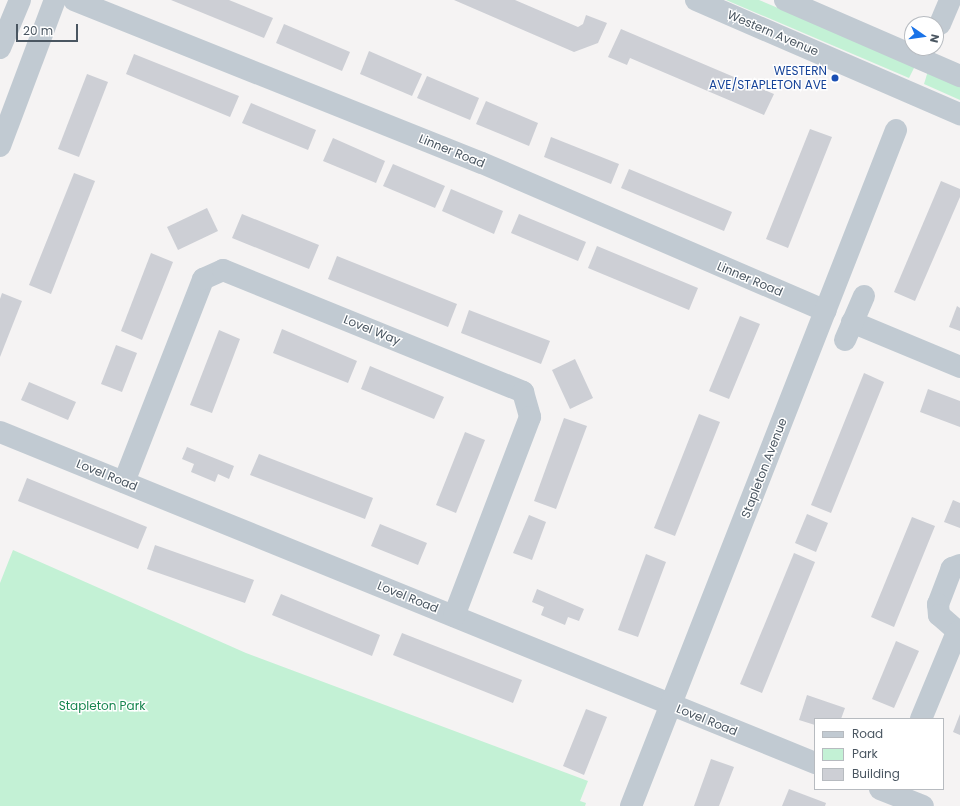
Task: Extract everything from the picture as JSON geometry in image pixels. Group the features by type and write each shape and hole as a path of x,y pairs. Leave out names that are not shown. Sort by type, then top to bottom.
{"street":[{"path":"0,48 20,0"},
{"path":"0,146 55,0"},
{"name":"Linner Road","path":"74,0 482,163 826,311"},
{"name":"Western Avenue","path":"696,0 960,114"},
{"path":"785,0 960,76"},
{"path":"943,16 950,0"},
{"name":"Stapleton Avenue","path":"631,806 896,130"},
{"name":"Lovel Way","path":"124,482 203,279 223,270 523,392 530,417 454,616"},
{"path":"864,296 848,331 960,367"},
{"name":"Lovel Road","path":"0,432 454,616 671,706 814,763"},
{"path":"920,718 958,633 939,615 938,604 952,568 960,565"},
{"path":"887,790 923,806"}],"green space":[{"path":"726,0 759,0 915,66 909,78"},
{"path":"928,71 960,85 960,100 924,84"},
{"name":"Stapleton Park","path":"13,550 246,653 588,781 580,801 586,803 585,806 0,806 0,583"}],"building":[{"path":"171,0 229,0 273,18 264,38"},
{"path":"454,0 515,0 578,27 583,24 586,15 607,23 598,43 574,52"},
{"path":"284,24 350,52 342,71 276,43"},
{"path":"621,29 774,94 764,115 630,58 627,65 608,57"},
{"path":"369,51 422,74 412,96 360,74"},
{"path":"134,54 239,96 230,117 126,74"},
{"path":"87,74 108,82 79,157 58,149"},
{"path":"427,76 479,98 470,120 417,98"},
{"path":"486,101 538,123 529,146 476,124"},
{"path":"251,103 316,130 308,150 242,123"},
{"path":"810,129 832,137 788,248 766,239"},
{"path":"551,137 619,164 611,184 544,157"},
{"path":"333,138 385,161 376,183 323,161"},
{"path":"393,164 445,186 435,208 383,186"},
{"path":"629,169 732,212 724,231 621,188"},
{"path":"74,173 95,181 51,294 29,285"},
{"path":"941,181 960,189 960,197 915,301 894,292"},
{"path":"451,189 503,211 494,234 442,211"},
{"path":"207,208 218,231 178,250 167,227"},
{"path":"242,214 319,245 309,269 232,238"},
{"path":"519,214 586,242 578,261 511,233"},
{"path":"597,246 698,288 689,310 588,268"},
{"path":"151,253 173,262 142,340 121,331"},
{"path":"337,256 457,304 448,327 328,279"},
{"path":"2,293 22,301 0,357 0,299"},
{"path":"957,306 960,308 960,331 949,327"},
{"path":"469,310 550,341 541,364 461,333"},
{"path":"740,316 760,324 729,399 709,391"},
{"path":"282,329 357,361 348,383 273,353"},
{"path":"219,330 240,339 212,413 190,405"},
{"path":"116,345 137,353 122,392 101,384"},
{"path":"575,359 593,398 570,409 552,370"},
{"path":"370,366 444,397 434,419 361,389"},
{"path":"864,373 884,382 831,513 811,505"},
{"path":"29,382 76,402 68,420 21,400"},
{"path":"928,389 960,401 960,427 920,412"},
{"path":"699,414 720,422 675,536 654,528"},
{"path":"564,418 587,426 556,509 534,501"},
{"path":"465,432 485,440 456,513 436,505"},
{"path":"187,447 234,466 229,479 218,474 215,482 191,472 194,464 182,459"},
{"path":"259,454 373,498 365,519 250,475"},
{"path":"27,478 147,527 138,549 18,501"},
{"path":"953,500 960,503 960,528 944,522"},
{"path":"807,514 828,523 816,552 795,543"},
{"path":"529,515 546,522 532,560 513,553"},
{"path":"912,517 935,526 894,627 871,617"},
{"path":"380,524 427,543 418,565 371,546"},
{"path":"155,545 254,580 245,603 147,569"},
{"path":"794,553 815,562 762,693 740,684"},
{"path":"646,554 666,562 638,637 618,630"},
{"path":"537,589 584,609 579,621 568,617 565,625 541,615 544,607 532,602"},
{"path":"281,594 380,635 372,656 272,615"},
{"path":"402,633 522,680 513,703 393,655"},
{"path":"896,641 919,651 894,708 872,699"},
{"path":"807,695 845,708 841,718 814,718 814,725 799,720"},
{"path":"586,709 607,717 584,775 563,766"},
{"path":"960,714 960,735 953,732"},
{"path":"711,759 734,767 719,806 694,806"},
{"path":"789,789 826,803 825,806 782,806"}],"place":[{"name":"WESTERN AVE/STAPLETON AVE","path":"835,78"}]}
